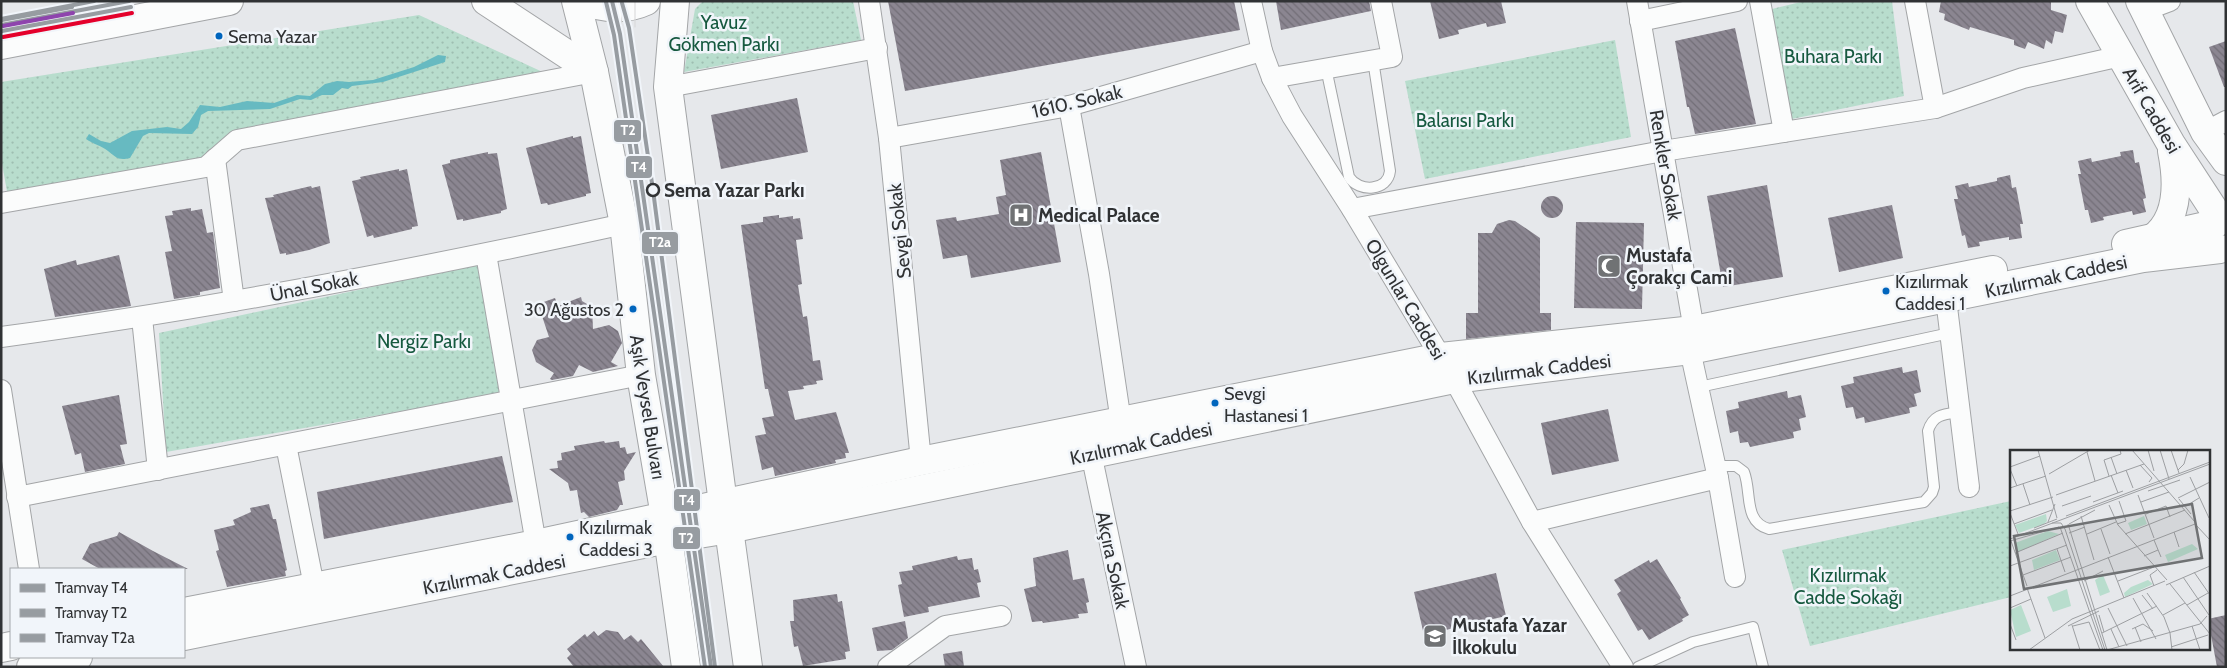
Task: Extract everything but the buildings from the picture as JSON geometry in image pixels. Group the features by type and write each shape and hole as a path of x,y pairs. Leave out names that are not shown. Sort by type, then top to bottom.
{"main road":[{"path":"1,45 229,1"},
{"path":"486,1 594,72"},
{"name":"Aşık Veysel Bulvarı","path":"576,1 594,72 624,224 641,375 686,667"},
{"path":"584,1 601,6 620,7 646,1"},
{"path":"675,1 668,86 723,503 729,529 748,667"},
{"name":"Arif Caddesi","path":"2090,1 2221,230"},
{"name":"Arif Caddesi","path":"2152,4 2216,126 2226,161"},
{"path":"2152,239 2166,226 2173,212 2176,178 2171,144"},
{"name":"Kızılırmak Caddesi","path":"1692,340 2152,239 2221,230"},
{"name":"Kızılırmak Caddesi","path":"185,636 666,528 723,503 921,461 1121,422 1448,368 1692,340 1946,299 2142,258 2221,230"},
{"name":"Kızılırmak Caddesi","path":"185,612 536,544 666,528 729,529 1091,453 1448,368"},
{"path":"41,666 74,658"}],"street":[{"name":"Sevgi Sokak","path":"869,1 889,138 921,461"},
{"name":"Olgunlar Caddesi","path":"1251,1 1262,51 1272,78 1292,116 1345,185 1352,209 1448,368 1532,522 1624,667"},
{"path":"1272,78 1392,57 1381,1"},
{"path":"1639,11 1737,1"},
{"path":"1760,1 1784,132"},
{"path":"1914,1 1935,108"},
{"name":"Renkler Sokak","path":"1639,11 1663,151 1699,387 1717,472 1735,577"},
{"path":"668,86 877,48"},
{"name":"1610. Sokak","path":"889,138 1069,106 1262,51"},
{"path":"1352,209 1663,151 1935,108 2023,78 2120,56"},
{"path":"1,203 206,167 237,140 594,72"},
{"path":"1069,106 1099,274 1121,422"},
{"path":"214,160 234,301"},
{"name":"Ünal Sokak","path":"1,337 142,318 486,254 624,224"},
{"path":"486,254 513,400 536,544"},
{"path":"1946,299 1969,487"},
{"path":"142,318 158,470"},
{"path":"17,498 641,375"},
{"path":"1,390 29,568"},
{"path":"286,445 314,586"},
{"name":"Akçıra Sokak","path":"1091,453 1136,667"},
{"path":"1532,522 1717,472"},
{"path":"888,667 945,626 1001,616"}],"lane":[{"path":"1326,68 1345,185 1363,188 1380,186 1390,176 1373,60"},
{"path":"1699,387 1950,333"},
{"path":"1717,472 1736,466 1744,472 1752,517 1759,526 1769,529 1924,502 1932,493 1934,487 1928,430 1930,425 1940,415 1960,412"},
{"path":"1638,667 1693,642 1753,627 1763,667"}],"green space":[{"name":"Yavuz Gökmen Parkı","path":"703,1 853,1 861,40 684,72 695,9"},
{"name":"Buhara Parkı","path":"1805,1 1892,1 1904,96 1787,120 1772,9"},
{"path":"419,15 547,74 225,147 206,171 10,208 1,158 1,82"},
{"name":"Balarısı Parkı","path":"1615,40 1631,137 1425,179 1405,81"},
{"name":"Nergiz Parkı","path":"478,264 500,394 166,452 159,333"},
{"name":"Kızılırmak Cadde Sokağı","path":"2010,501 2010,597 1810,646 1782,550"}],"water":[{"path":"438,55 446,56 445,62 383,82 352,86 348,89 342,88 333,95 322,95 311,100 300,99 270,109 208,111 201,115 198,127 192,134 149,133 143,136 130,158 118,158 106,149 86,139 89,134 101,141 110,143 132,131 167,127 181,129 189,122 200,105 220,107 247,101 274,103 297,95 310,96 325,84 337,81 373,80 414,67"}],"tram line":[{"name":"T4","path":"1,25 129,1"},
{"name":"T4","path":"612,1 620,34 711,667"},
{"path":"620,34 624,1"},
{"path":"635,1 635,27"},
{"name":"T2","path":"606,2 614,35 705,667"},
{"name":"T2a","path":"622,3 629,28 653,190 715,667"},
{"name":"T2a","path":"2,20 72,7"},
{"name":"T2","path":"2,31 131,7"}],"transit line":[{"path":"1,19 94,1"},
{"path":"3,26 73,13"},
{"path":"3,37 132,13"}],"place":[{"name":"Sema Yazar","path":"219,36"},
{"name":"Sema Yazar Parkı","path":"653,190"},
{"name":"Medical Palace","path":"1021,215"},
{"name":"Mustafa Çorakçı Cami","path":"1609,266"},
{"name":"Kızılırmak Caddesi 1","path":"1886,291"},
{"name":"30 Ağustos 2","path":"633,309"},
{"name":"Sevgi Hastanesi 1","path":"1215,403"},
{"name":"Kızılırmak Caddesi 3","path":"570,537"},
{"name":"Mustafa Yazar İlkokulu","path":"1435,636"}]}
